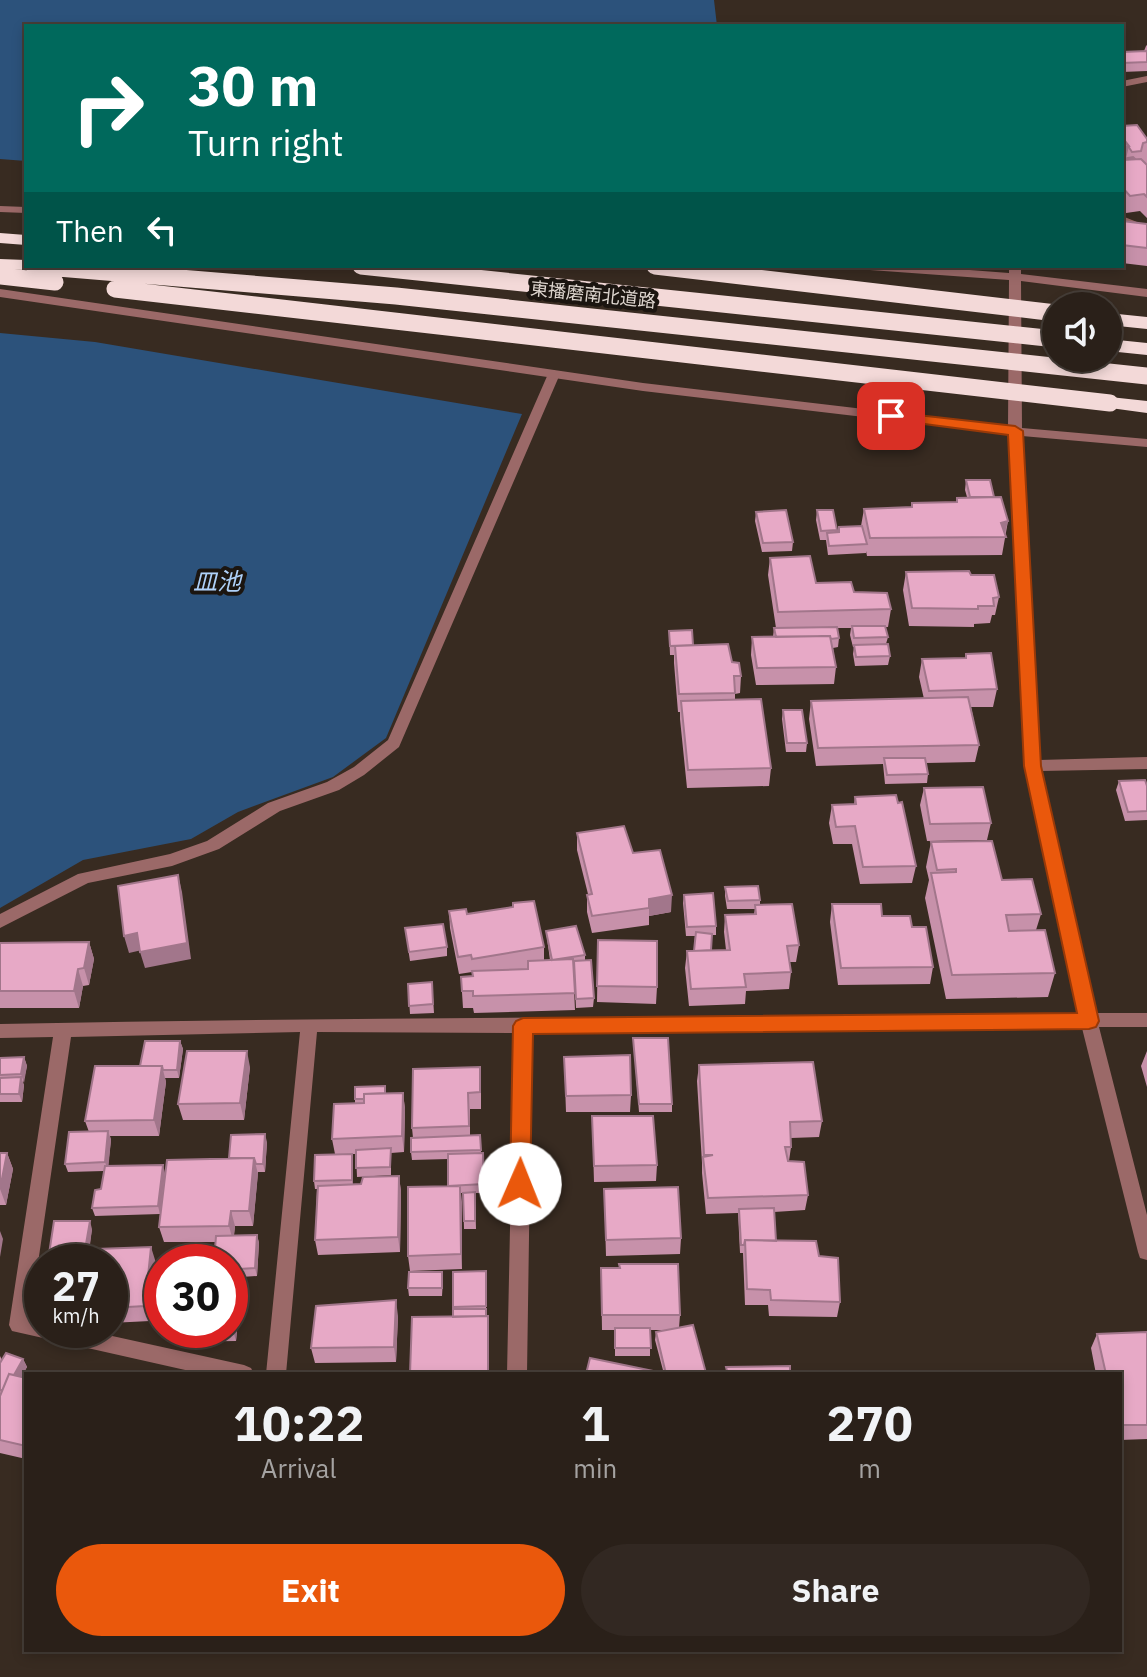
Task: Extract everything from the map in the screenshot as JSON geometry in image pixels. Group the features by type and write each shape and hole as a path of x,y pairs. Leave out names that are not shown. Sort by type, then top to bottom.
{"highway":[{"path":"0,223 24,224"},
{"path":"0,238 24,240"},
{"path":"0,264 24,265"},
{"name":"東播磨南北道路","path":"58,268 396,296 1147,376"},
{"name":"東播磨南北道路","path":"380,268 1042,338"},
{"path":"672,268 1042,311"},
{"path":"0,276 1147,407"},
{"path":"1122,321 1147,323"},
{"path":"1122,346 1147,349"}],"street":[{"path":"1124,84 1147,79"},
{"path":"0,209 24,210"},
{"path":"1124,221 1147,230"},
{"path":"918,268 1014,272 1147,293"},
{"path":"1014,272 1015,431 1032,766 1089,1021 1147,1252"},
{"path":"0,293 554,374 1015,431 1147,443"},
{"path":"0,922 84,878 172,860 213,845 274,807 346,779 394,743 554,374"},
{"path":"1032,766 1147,763"},
{"path":"0,1031 309,1025 1147,1020"},
{"path":"276,1372 309,1025"},
{"path":"517,1372 523,1026"},
{"path":"31,1244 63,1031"},
{"path":"24,1292 19,1325 24,1326"},
{"path":"125,1348 235,1372"}],"water":[{"path":"0,0 714,0 717,24 24,24 24,161 0,159"},
{"name":"皿池","path":"0,333 95,342 522,414 386,738 333,777 238,812 191,839 83,860 0,908"}],"building":[{"path":"1147,51 1147,62 1124,63 1124,52"},
{"path":"1137,125 1147,139 1141,151 1132,152 1124,140 1124,126"},
{"path":"1141,159 1147,165 1147,197 1144,194 1130,196 1124,189 1124,160"},
{"path":"1124,221 1147,224 1147,248 1124,245"},
{"path":"966,480 990,480 994,497 970,497"},
{"path":"1001,497 1008,521 1001,523 1006,537 870,538 864,509 957,502 957,498"},
{"path":"786,510 793,542 763,543 756,512"},
{"path":"817,510 833,510 837,530 821,531"},
{"path":"862,526 867,544 829,546 827,533 839,532 839,527"},
{"path":"810,556 816,583 851,582 854,592 887,593 891,609 778,612 770,558"},
{"path":"969,571 971,575 994,575 999,597 993,598 994,606 978,606 978,609 912,608 906,572"},
{"path":"852,626 885,626 888,637 854,638"},
{"path":"837,627 839,638 831,639 830,636 776,637 774,628"},
{"path":"692,630 693,645 670,646 669,631"},
{"path":"830,636 836,667 757,668 752,637"},
{"path":"728,644 732,662 739,663 741,676 734,676 735,693 679,694 675,646"},
{"path":"888,644 890,656 856,657 854,645"},
{"path":"991,653 997,689 929,691 922,659 966,658 966,654"},
{"path":"968,697 979,745 818,748 811,701"},
{"path":"761,699 771,768 688,770 681,701"},
{"path":"783,710 802,710 807,743 787,743"},
{"path":"884,758 925,758 928,774 887,775"},
{"path":"1145,780 1147,811 1128,812 1119,781"},
{"path":"983,787 991,823 930,824 924,788"},
{"path":"896,795 898,803 902,802 916,866 863,867 855,826 836,827 832,805 856,804 855,797"},
{"path":"624,826 633,853 660,850 672,895 649,899 649,908 592,916 587,895 592,894 577,833"},
{"path":"992,841 1002,880 1032,879 1041,914 1006,915 1009,931 1045,930 1055,973 952,975 931,873 956,872 956,869 937,870 931,842"},
{"path":"178,875 187,943 140,952 137,933 124,936 118,886"},
{"path":"758,886 760,900 728,901 725,887"},
{"path":"713,893 716,926 687,927 684,895"},
{"path":"534,901 544,947 472,959 471,955 458,957 449,911 466,909 467,914"},
{"path":"792,904 799,945 787,946 791,972 744,974 746,987 691,989 687,951 730,950 725,915 756,914 755,905"},
{"path":"832,904 881,904 882,916 910,916 912,927 926,927 933,967 841,968"},
{"path":"443,924 447,947 409,952 405,928"},
{"path":"576,926 585,955 552,960 546,931"},
{"path":"696,932 712,934 711,950 694,951"},
{"path":"598,940 657,941 657,987 597,986"},
{"path":"89,942 84,968 78,969 74,991 0,991 0,943"},
{"path":"573,959 575,993 473,996 473,991 462,991 461,977 473,976 472,971 528,969 528,961"},
{"path":"591,960 594,998 576,999 574,961"},
{"path":"432,982 433,1004 409,1006 408,984"},
{"path":"633,1038 668,1038 672,1104 639,1104"},
{"path":"145,1041 180,1041 177,1070 140,1066"},
{"path":"187,1051 247,1051 240,1103 178,1104"},
{"path":"630,1055 631,1095 566,1096 564,1057"},
{"path":"24,1057 21,1074 0,1075 0,1058"},
{"path":"813,1062 822,1121 790,1122 791,1147 785,1147 788,1161 804,1162 808,1195 708,1198 703,1157 713,1155 704,1155 699,1065"},
{"path":"95,1066 162,1066 154,1120 85,1121"},
{"path":"480,1067 480,1092 468,1093 469,1126 412,1128 413,1069"},
{"path":"21,1077 19,1094 0,1094 0,1078"},
{"path":"385,1086 385,1093 364,1094 364,1099 355,1099 355,1087"},
{"path":"403,1093 402,1136 332,1139 334,1104 364,1103 364,1094"},
{"path":"592,1116 653,1116 657,1165 594,1166"},
{"path":"108,1131 105,1162 65,1164 69,1132"},
{"path":"265,1134 263,1164 256,1164 254,1158 229,1158 231,1135"},
{"path":"480,1135 481,1150 411,1152 411,1138"},
{"path":"391,1148 390,1167 356,1168 356,1150"},
{"path":"0,1153 7,1153 0,1189"},
{"path":"483,1153 484,1184 448,1186 448,1154"},
{"path":"352,1154 352,1180 314,1181 315,1155"},
{"path":"254,1158 249,1211 231,1211 229,1226 159,1227 167,1160"},
{"path":"163,1165 158,1206 92,1208 95,1190 101,1189 105,1166"},
{"path":"399,1176 398,1237 315,1240 318,1186 361,1184 363,1177"},
{"path":"460,1186 461,1254 408,1256 408,1187"},
{"path":"678,1187 681,1238 606,1240 604,1189"},
{"path":"475,1192 475,1221 464,1221 463,1193"},
{"path":"774,1208 776,1241 745,1240 741,1245 739,1209"},
{"path":"54,1221 90,1221 86,1244 51,1244"},
{"path":"257,1235 255,1268 248,1268 248,1244 215,1244 216,1236"},
{"path":"745,1240 816,1241 819,1256 838,1258 840,1302 771,1300 770,1290 747,1289"},
{"path":"144,1247 144,1306 128,1307 128,1248"},
{"path":"619,1264 678,1264 680,1315 602,1315 601,1268 620,1268"},
{"path":"486,1271 486,1306 453,1307 453,1272"},
{"path":"409,1272 442,1272 442,1288 408,1288"},
{"path":"396,1300 394,1347 311,1348 316,1306"},
{"path":"453,1309 486,1309 486,1316 453,1317"},
{"path":"488,1316 488,1372 410,1372 412,1317"},
{"path":"693,1325 706,1372 666,1372 656,1332"},
{"path":"615,1328 650,1328 651,1348 615,1348"},
{"path":"1147,1332 1147,1425 1122,1425 1122,1372 1106,1372 1097,1334"},
{"path":"6,1353 23,1359 14,1375 9,1374 2,1391 0,1363"},
{"path":"590,1358 658,1372 586,1372"},
{"path":"790,1366 790,1372 705,1372 727,1371 726,1367"},
{"path":"9,1374 24,1378 24,1446 0,1440 0,1396"}],"route":[{"path":"520,1184 523,1026 1089,1021 1032,766 1015,431 891,416"}]}
